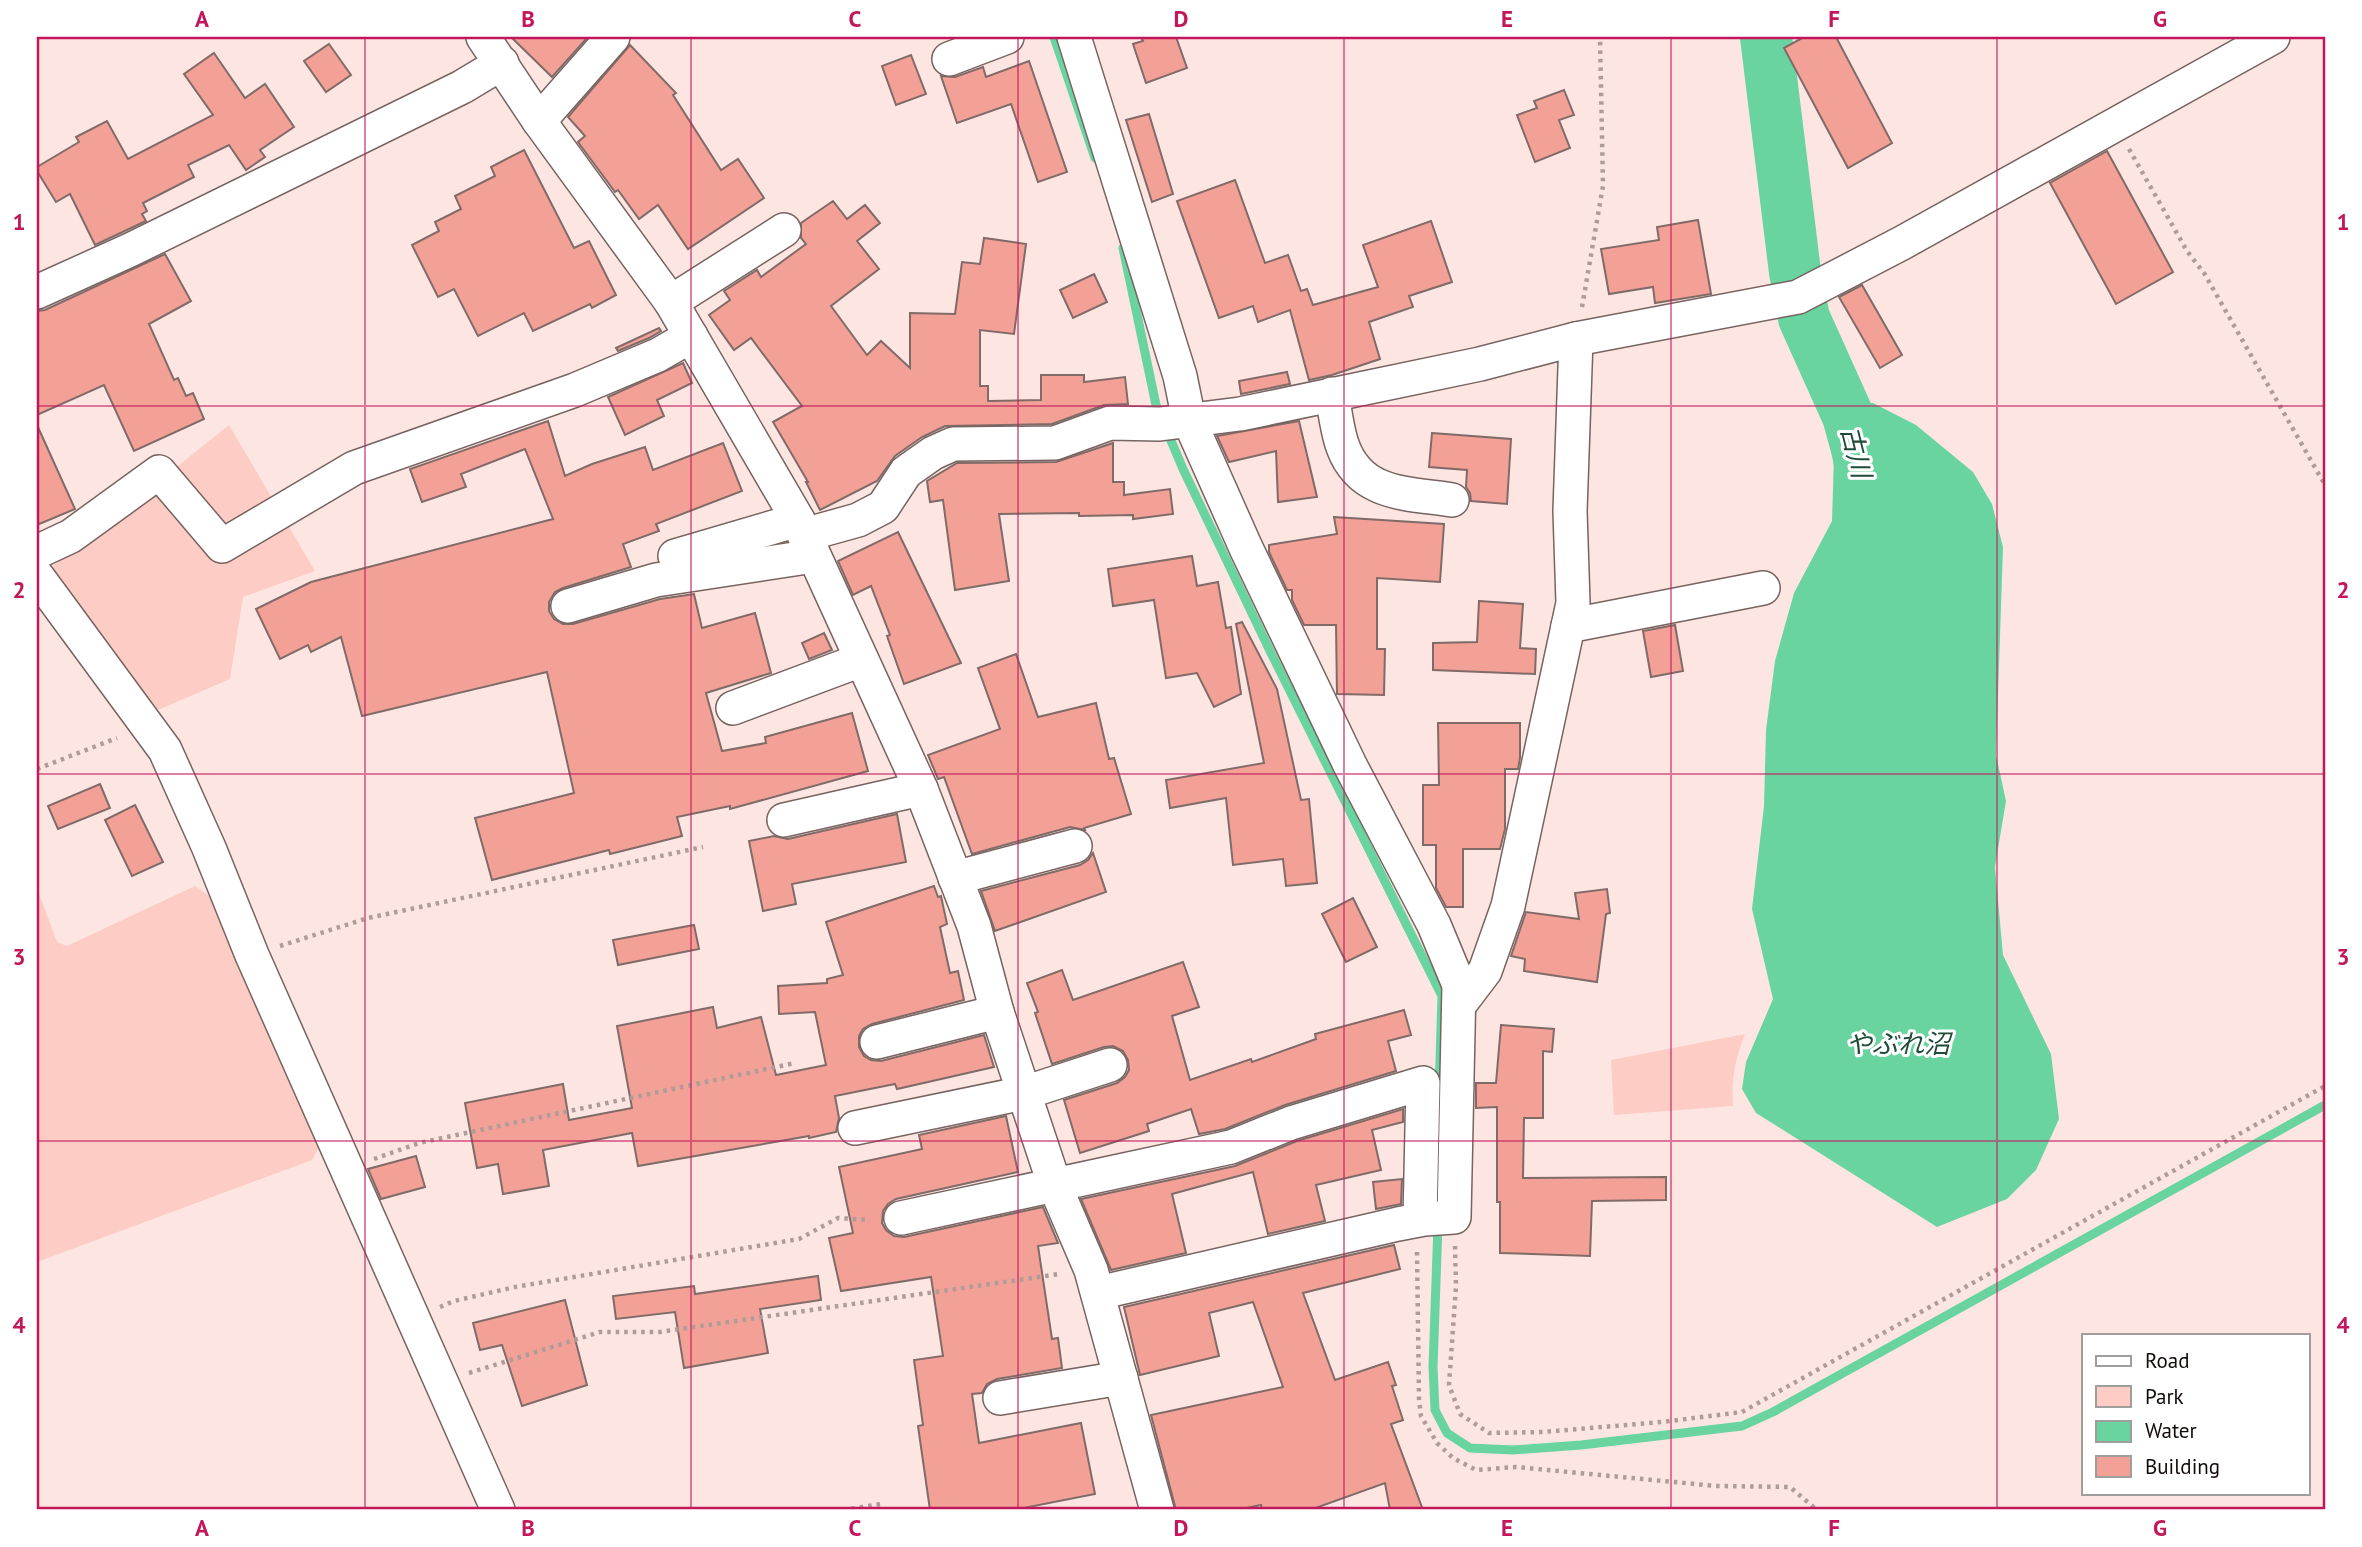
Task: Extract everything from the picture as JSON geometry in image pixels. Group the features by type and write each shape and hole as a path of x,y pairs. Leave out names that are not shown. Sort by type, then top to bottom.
{"street":[{"path":"483,37 539,121 671,302 691,336 805,537 921,789 974,926 997,1012 1055,1186 1095,1282 1157,1510"},
{"path":"539,121 613,37"},
{"path":"948,59 1007,37"},
{"path":"1073,37 1180,376 1175,422 1246,548 1344,753 1434,925 1459,985 1456,1050 1432,1218"},
{"path":"568,606 859,520 883,507 906,472 933,453 953,444 1055,443 1110,423 1175,422 1240,414 1480,364 1576,339 1798,298 2273,37"},
{"path":"37,292 155,238 462,87 502,63"},
{"path":"671,302 784,230"},
{"path":"37,552 71,536 159,472 222,547 354,468 575,390 658,355 691,336"},
{"path":"1460,1004 1485,971 1508,906 1573,603 1570,511 1576,339"},
{"path":"1332,394 1343,447 1358,474 1380,489 1452,500"},
{"path":"675,556 805,537"},
{"path":"37,576 165,750 209,848 252,955 498,1510"},
{"path":"1568,626 1763,588"},
{"path":"733,708 861,660"},
{"path":"784,820 921,789"},
{"path":"955,878 1075,846"},
{"path":"877,1042 997,1012"},
{"path":"855,1128 1024,1093 1110,1065"},
{"path":"901,1218 1231,1147 1291,1123 1423,1083 1432,1218"},
{"path":"1095,1282 1432,1218"},
{"path":"1000,1398 1121,1378"}],"path":[{"path":"1576,339 1603,186 1600,37"},
{"path":"2115,124 2325,485"},
{"path":"37,769 148,727"},
{"path":"252,955 368,918 703,847"},
{"path":"347,1168 419,1143 795,1063"},
{"path":"1432,1218 1456,1286 1449,1385 1460,1414 1489,1433 1543,1432 1742,1412 2325,1086"},
{"path":"412,1319 454,1301 515,1287 799,1239 838,1218 881,1222 901,1218"},
{"path":"1432,1218 1419,1399 1421,1416 1437,1443 1453,1458 1476,1470 1516,1467 1716,1486 1790,1487 1817,1510"},
{"path":"441,1383 600,1332 660,1332 1095,1282"},
{"path":"843,1510 881,1504"}],"green space":[{"path":"229,425 315,571 243,597 230,679 158,710 59,592 47,571"},
{"path":"195,886 211,897 321,1143 312,1160 37,1262 37,888 57,942 67,946"},
{"path":"1745,1034 1735,1069 1733,1106 1614,1115 1611,1060"}],"water":[{"name":"やぶれ沼","path":"1873,403 1916,425 1973,472 1992,504 2003,547 1996,755 2006,801 1995,867 2003,955 2051,1054 2059,1119 2036,1170 2007,1199 1937,1227 1756,1113 1742,1089 1746,1062 1773,999 1752,909 1764,806 1766,730 1775,661 1794,593 1832,521 1834,455 1840,426 1851,404"}],"building":[{"path":"511,37 588,37 552,77"},
{"path":"1141,37 1176,37 1187,68 1146,83 1133,44 1143,41"},
{"path":"1804,37 1836,37 1892,143 1848,168 1784,48"},
{"path":"329,44 351,75 326,92 304,61"},
{"path":"630,45 676,93 673,95 721,170 738,159 764,198 688,249 658,205 639,219 578,142 585,136 568,117"},
{"path":"214,53 245,98 265,84 294,127 260,150 265,157 246,170 229,145 188,165 194,177 143,203 147,211 142,214 146,221 95,245 70,194 56,202 37,167 79,142 76,137 107,121 128,159 213,115 184,74"},
{"path":"911,55 926,94 896,105 882,66"},
{"path":"1029,61 1067,172 1038,182 1011,104 957,123 941,76 955,77 983,67 986,77"},
{"path":"1564,90 1574,115 1559,120 1570,148 1535,162 1517,115 1537,108 1534,101"},
{"path":"1149,114 1173,194 1152,202 1126,120"},
{"path":"524,150 574,248 589,241 616,295 592,308 590,304 533,331 524,313 478,336 454,289 438,297 412,245 439,231 435,222 461,209 455,196 495,176 491,167"},
{"path":"2107,151 2173,272 2116,304 2050,183"},
{"path":"1235,180 1265,263 1288,255 1301,291 1307,289 1313,305 1378,287 1363,245 1431,221 1452,282 1409,296 1413,307 1369,322 1380,359 1309,380 1290,310 1258,322 1253,306 1219,318 1177,201"},
{"path":"833,201 847,219 865,205 880,223 857,241 879,269 831,306 867,355 881,341 910,368 910,313 955,314 962,262 980,264 984,238 1026,244 1014,334 980,330 980,386 988,386 988,401 1041,400 1041,375 1084,375 1084,382 1125,377 1128,404 1104,405 1052,424 945,426 922,437 895,456 877,481 820,510 808,482 773,422 802,406 751,338 734,350 709,315 730,300 724,291 757,270 761,277 806,244 801,238 801,223"},
{"path":"1698,220 1711,294 1655,303 1653,287 1609,294 1601,249 1659,240 1657,227"},
{"path":"165,254 191,301 149,324 174,380 178,378 186,396 193,393 204,419 134,451 104,385 37,415 37,311 45,310"},
{"path":"1094,274 1107,302 1073,318 1060,290"},
{"path":"1862,285 1902,355 1880,368 1839,297"},
{"path":"659,328 661,331 649,338 618,351 616,348"},
{"path":"683,363 692,383 657,400 664,416 625,435 608,397"},
{"path":"1287,372 1290,384 1241,394 1239,381"},
{"path":"548,421 565,476 645,447 653,470 723,443 742,491 656,524 659,531 623,544 631,567 555,592 549,602 549,611 554,619 563,624 573,624 660,599 694,594 702,628 755,613 771,673 706,693 722,751 766,743 765,737 852,713 868,771 730,809 730,806 677,817 682,836 610,854 609,850 492,880 475,818 574,793 547,672 362,716 341,637 311,652 308,645 280,659 256,609 311,582 553,519 525,449 461,474 466,487 422,502 410,469"},
{"path":"1299,421 1317,497 1278,502 1276,451 1229,462 1217,436"},
{"path":"37,425 75,509 37,525"},
{"path":"1432,433 1511,439 1507,504 1471,501 1466,487 1467,470 1429,467"},
{"path":"1113,443 1113,482 1124,482 1124,495 1170,489 1173,514 1133,519 1133,515 999,514 1009,581 955,590 943,500 930,502 927,481 957,463 1056,462"},
{"path":"1334,517 1444,524 1440,582 1377,578 1377,649 1385,649 1384,695 1337,694 1336,625 1304,625 1292,600 1292,590 1287,590 1269,552 1269,545 1337,534"},
{"path":"898,532 961,663 904,684 887,636 890,635 871,586 853,595 838,561"},
{"path":"1192,556 1197,586 1218,582 1226,628 1231,627 1241,694 1214,707 1197,673 1166,678 1154,600 1113,606 1108,569"},
{"path":"1479,601 1523,604 1520,648 1536,649 1535,674 1433,670 1433,643 1477,642"},
{"path":"1242,622 1277,689 1301,800 1309,799 1317,883 1286,886 1283,859 1233,865 1226,798 1170,808 1166,780 1264,763 1236,624"},
{"path":"1675,625 1683,671 1651,677 1643,631"},
{"path":"824,633 832,650 809,659 802,643"},
{"path":"1016,654 1038,717 1096,703 1109,759 1114,758 1131,814 1084,828 1085,830 1070,827 972,854 944,777 938,779 928,755 1000,729 978,668"},
{"path":"1438,723 1520,723 1518,769 1505,769 1505,829 1500,849 1463,849 1463,907 1446,907 1436,888 1436,845 1423,845 1423,785 1439,785"},
{"path":"100,784 110,808 58,829 48,806"},
{"path":"135,805 163,862 132,876 105,820"},
{"path":"897,814 906,862 792,884 796,904 763,911 749,841 774,836 788,839"},
{"path":"1093,853 1106,892 995,931 981,891 1080,865"},
{"path":"934,886 938,897 941,896 947,924 940,927 950,973 958,971 964,1000 872,1024 863,1029 859,1036 859,1047 864,1056 881,1061 984,1035 994,1067 897,1089 895,1084 835,1096 839,1118 836,1132 809,1138 638,1166 632,1133 543,1150 549,1186 503,1194 498,1164 477,1168 465,1103 563,1084 569,1120 632,1108 617,1026 713,1007 717,1028 761,1017 776,1075 826,1065 815,1012 779,1014 778,986 827,983 827,979 843,975 826,922"},
{"path":"1607,889 1610,913 1606,914 1597,982 1524,971 1525,959 1511,956 1526,912 1579,919 1575,893"},
{"path":"1353,898 1377,947 1346,962 1322,914"},
{"path":"694,925 699,949 618,965 613,940"},
{"path":"1183,962 1199,1007 1172,1016 1190,1080 1316,1039 1315,1034 1404,1010 1411,1035 1388,1041 1396,1071 1285,1105 1225,1129 1199,1134 1191,1109 1147,1124 1149,1131 1080,1153 1064,1100 1117,1083 1129,1070 1128,1060 1123,1051 1113,1046 1052,1064 1027,983 1062,970 1073,1000"},
{"path":"1501,1025 1554,1029 1552,1052 1543,1051 1543,1118 1524,1118 1523,1178 1666,1177 1666,1200 1592,1201 1590,1256 1500,1253 1497,1107 1476,1108 1476,1083 1496,1083"},
{"path":"1403,1109 1403,1122 1372,1130 1381,1170 1316,1185 1325,1221 1268,1234 1253,1172 1172,1194 1186,1253 1111,1270 1081,1199 1235,1166 1297,1141"},
{"path":"1006,1116 1018,1172 896,1199 883,1211 882,1223 894,1236 904,1237 1043,1207 1058,1243 1038,1246 1052,1339 1058,1338 1062,1368 997,1379 987,1384 982,1393 972,1394 979,1443 1081,1423 1095,1494 1014,1510 930,1510 918,1426 923,1425 914,1360 943,1356 931,1277 841,1291 829,1238 853,1233 839,1167 922,1149 919,1135"},
{"path":"416,1156 425,1187 381,1199 368,1169"},
{"path":"1402,1179 1401,1204 1376,1209 1373,1182"},
{"path":"1394,1245 1400,1269 1303,1293 1335,1380 1388,1362 1396,1385 1392,1386 1403,1420 1391,1424 1423,1510 1390,1510 1385,1483 1310,1510 1262,1510 1261,1505 1237,1510 1176,1510 1151,1415 1283,1387 1253,1302 1209,1313 1219,1356 1140,1375 1124,1307"},
{"path":"818,1276 821,1300 760,1309 768,1353 684,1368 675,1312 616,1319 613,1296 694,1286 695,1294"},
{"path":"565,1300 587,1385 522,1406 502,1345 480,1350 473,1323"}],"waterway":[{"path":"1054,37 1095,158"},
{"name":"古川","path":"1766,37 1795,272 1804,318 1848,416 1864,483"},
{"path":"1123,248 1156,405 1183,469 1271,653 1442,996 1439,1092"},
{"path":"1438,1225 1433,1367 1435,1410 1447,1433 1470,1448 1513,1450 1581,1445 1742,1426 1773,1412 2325,1105"},
{"path":"1437,1165 1438,1204"}]}
